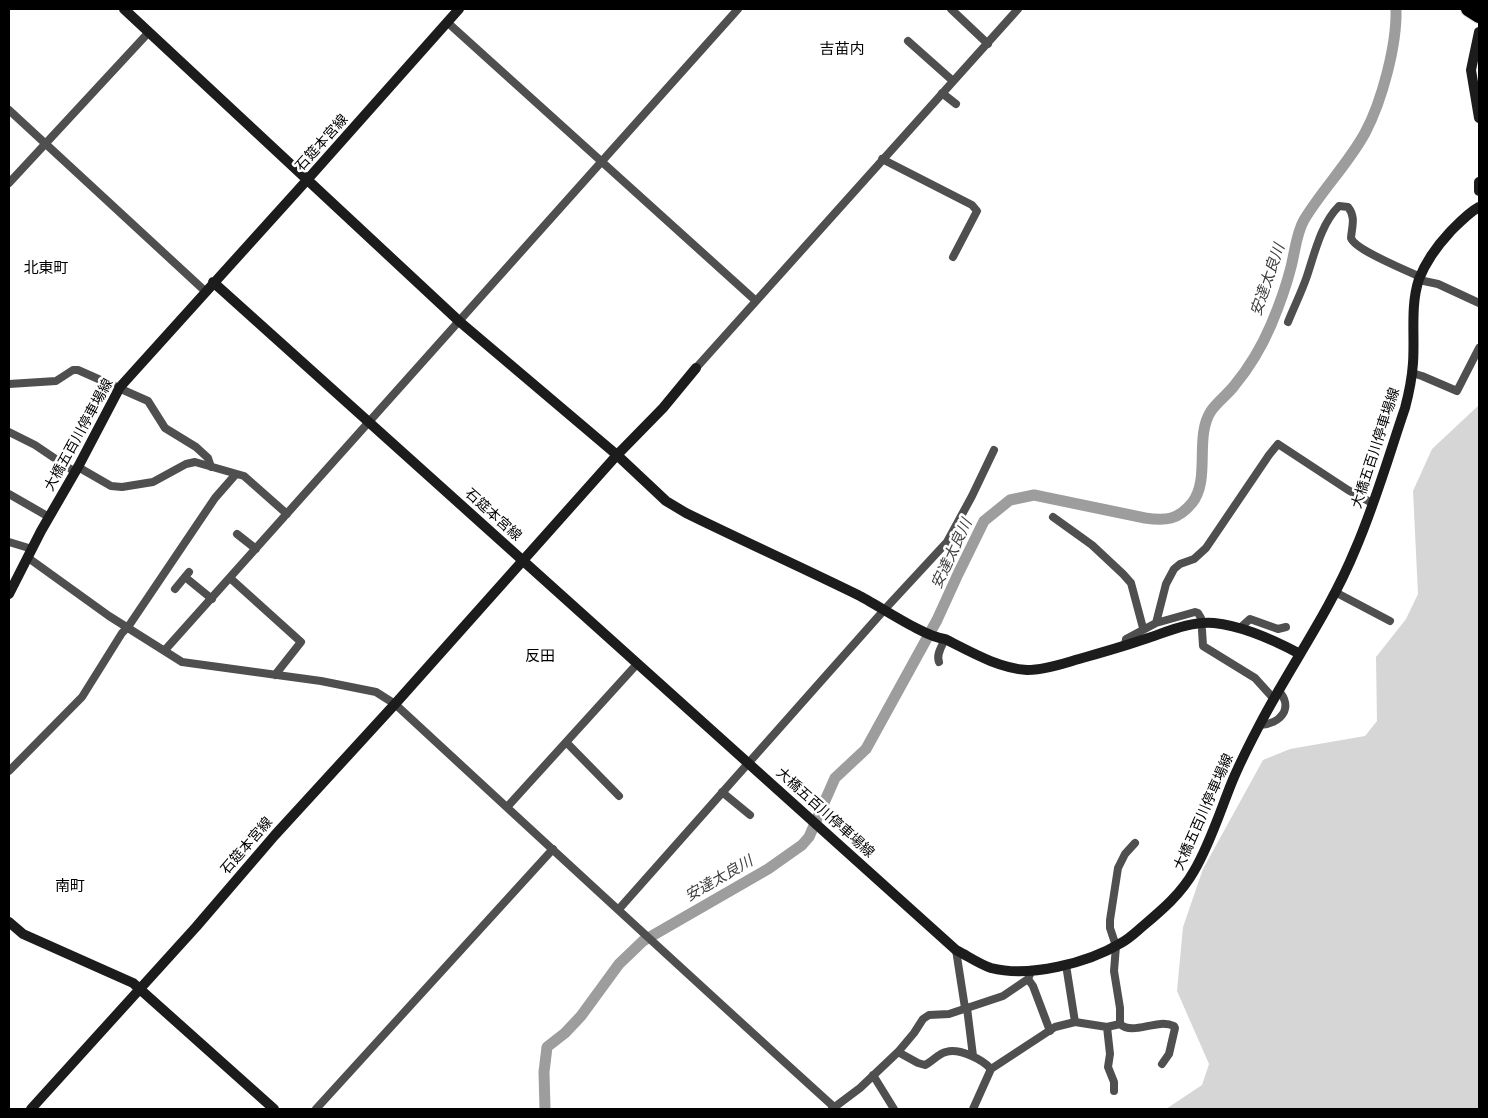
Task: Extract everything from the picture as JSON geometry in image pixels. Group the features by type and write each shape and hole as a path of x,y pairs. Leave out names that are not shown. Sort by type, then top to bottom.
{"highway":[{"path":"1468,9 1479,16"}],"main road":[{"path":"124,9 460,322 618,455 666,501 686,513 885,609 921,631 995,663 1027,670 1053,667 1188,625 1213,623 1240,628 1300,654"},
{"name":"石筵本宮線","path":"31,1109 196,927 275,835 524,560 214,282 459,9"},
{"path":"1479,32 1470,70 1479,118"},
{"path":"1479,182 1479,192"},
{"name":"大橋五百川停車場線","path":"524,560 956,950 992,968 1030,975 1066,965 1116,946 1129,938 1171,902 1189,878 1203,854 1235,775 1260,725 1335,592 1355,550 1405,408 1412,373 1414,311 1420,279 1427,262 1438,246 1468,214 1479,207"},
{"name":"大橋五百川停車場線","path":"9,594 29,553 77,469 120,387 214,282"},
{"path":"524,560 663,408 696,368"},
{"path":"9,922 23,934 133,983 274,1109"}],"street":[{"path":"165,650 738,9"},
{"path":"951,9 988,44"},
{"path":"696,368 1018,9"},
{"path":"447,22 756,301"},
{"path":"9,183 149,32"},
{"path":"908,41 953,81"},
{"path":"942,93 956,104"},
{"path":"9,110 205,291"},
{"path":"882,159 972,205 977,211 953,256"},
{"path":"1288,322 1308,275 1310,263 1326,223 1339,206 1348,207 1351,211 1353,222 1351,238 1355,245 1420,279 1438,284 1479,303"},
{"path":"1412,373 1457,392 1479,348"},
{"path":"9,384 56,381 73,370 78,370 120,387 148,401 165,428 196,447 208,458 211,467"},
{"path":"9,432 111,486 122,487 152,482 186,464 195,462 244,476 287,514"},
{"path":"1156,623 1166,584 1174,569 1180,564 1194,560 1206,548 1278,444 1348,490 1372,503"},
{"path":"619,909 748,762 947,542 994,450"},
{"path":"9,771 82,697 122,633 128,627 215,498 236,474"},
{"path":"9,494 49,517"},
{"path":"1052,516 1092,545 1131,583 1143,628"},
{"path":"238,534 256,549"},
{"path":"9,542 29,553 109,616 182,662 376,692 395,704 461,766 508,806 656,946 833,1108 860,1088 898,1052 923,1019 929,1015 949,1014 1003,996 1030,975 1050,1031"},
{"path":"175,589 187,575 212,599"},
{"path":"230,578 301,642 275,675"},
{"path":"1335,592 1390,621"},
{"path":"1125,645 1126,639 1143,628 1156,623 1195,612 1201,618"},
{"path":"1240,628 1250,620 1278,629 1286,627"},
{"path":"1202,630 1203,646 1284,698 1286,704 1281,716 1274,723 1260,725"},
{"path":"939,662 939,651 943,639"},
{"path":"508,806 637,664"},
{"path":"566,742 619,796"},
{"path":"722,792 750,815"},
{"path":"1120,1024 1120,1008 1114,971 1116,946 1110,928 1117,874 1125,854 1134,843"},
{"path":"316,1109 553,849"},
{"path":"956,950 973,1056"},
{"path":"1066,965 1075,1022"},
{"path":"973,1109 991,1069 1061,1025 1075,1022 1107,1027 1120,1024 1128,1028 1163,1023 1174,1026 1169,1054 1162,1064"},
{"path":"1107,1027 1110,1054 1108,1067 1114,1082 1114,1091"},
{"path":"898,1052 918,1063 925,1064 944,1052 973,1056 991,1069"},
{"path":"873,1075 894,1109"}],"shaded area":[{"path":"1479,405 1479,1109 1166,1109 1202,1085 1209,1064 1177,991 1183,927 1203,869 1263,760 1290,749 1365,736 1377,721 1376,657 1406,619 1418,594 1413,491 1432,449"}],"waterway":[{"name":"安達太良川","path":"545,1109 544,1072 547,1047 565,1033 581,1016 619,964 643,941 768,869 802,845 809,837 835,778 866,749 937,620 984,521 1010,500 1034,495 1145,518 1159,519 1177,516 1192,503 1198,493 1201,482 1206,421 1211,411 1240,379 1259,349 1282,296 1301,225 1358,144 1371,120 1383,89 1391,56 1396,9"}],"district":[{"name":"吉苗内","path":"842,50"},
{"name":"北東町","path":"46,269"},
{"name":"反田","path":"540,657"},
{"name":"南町","path":"70,887"}]}
